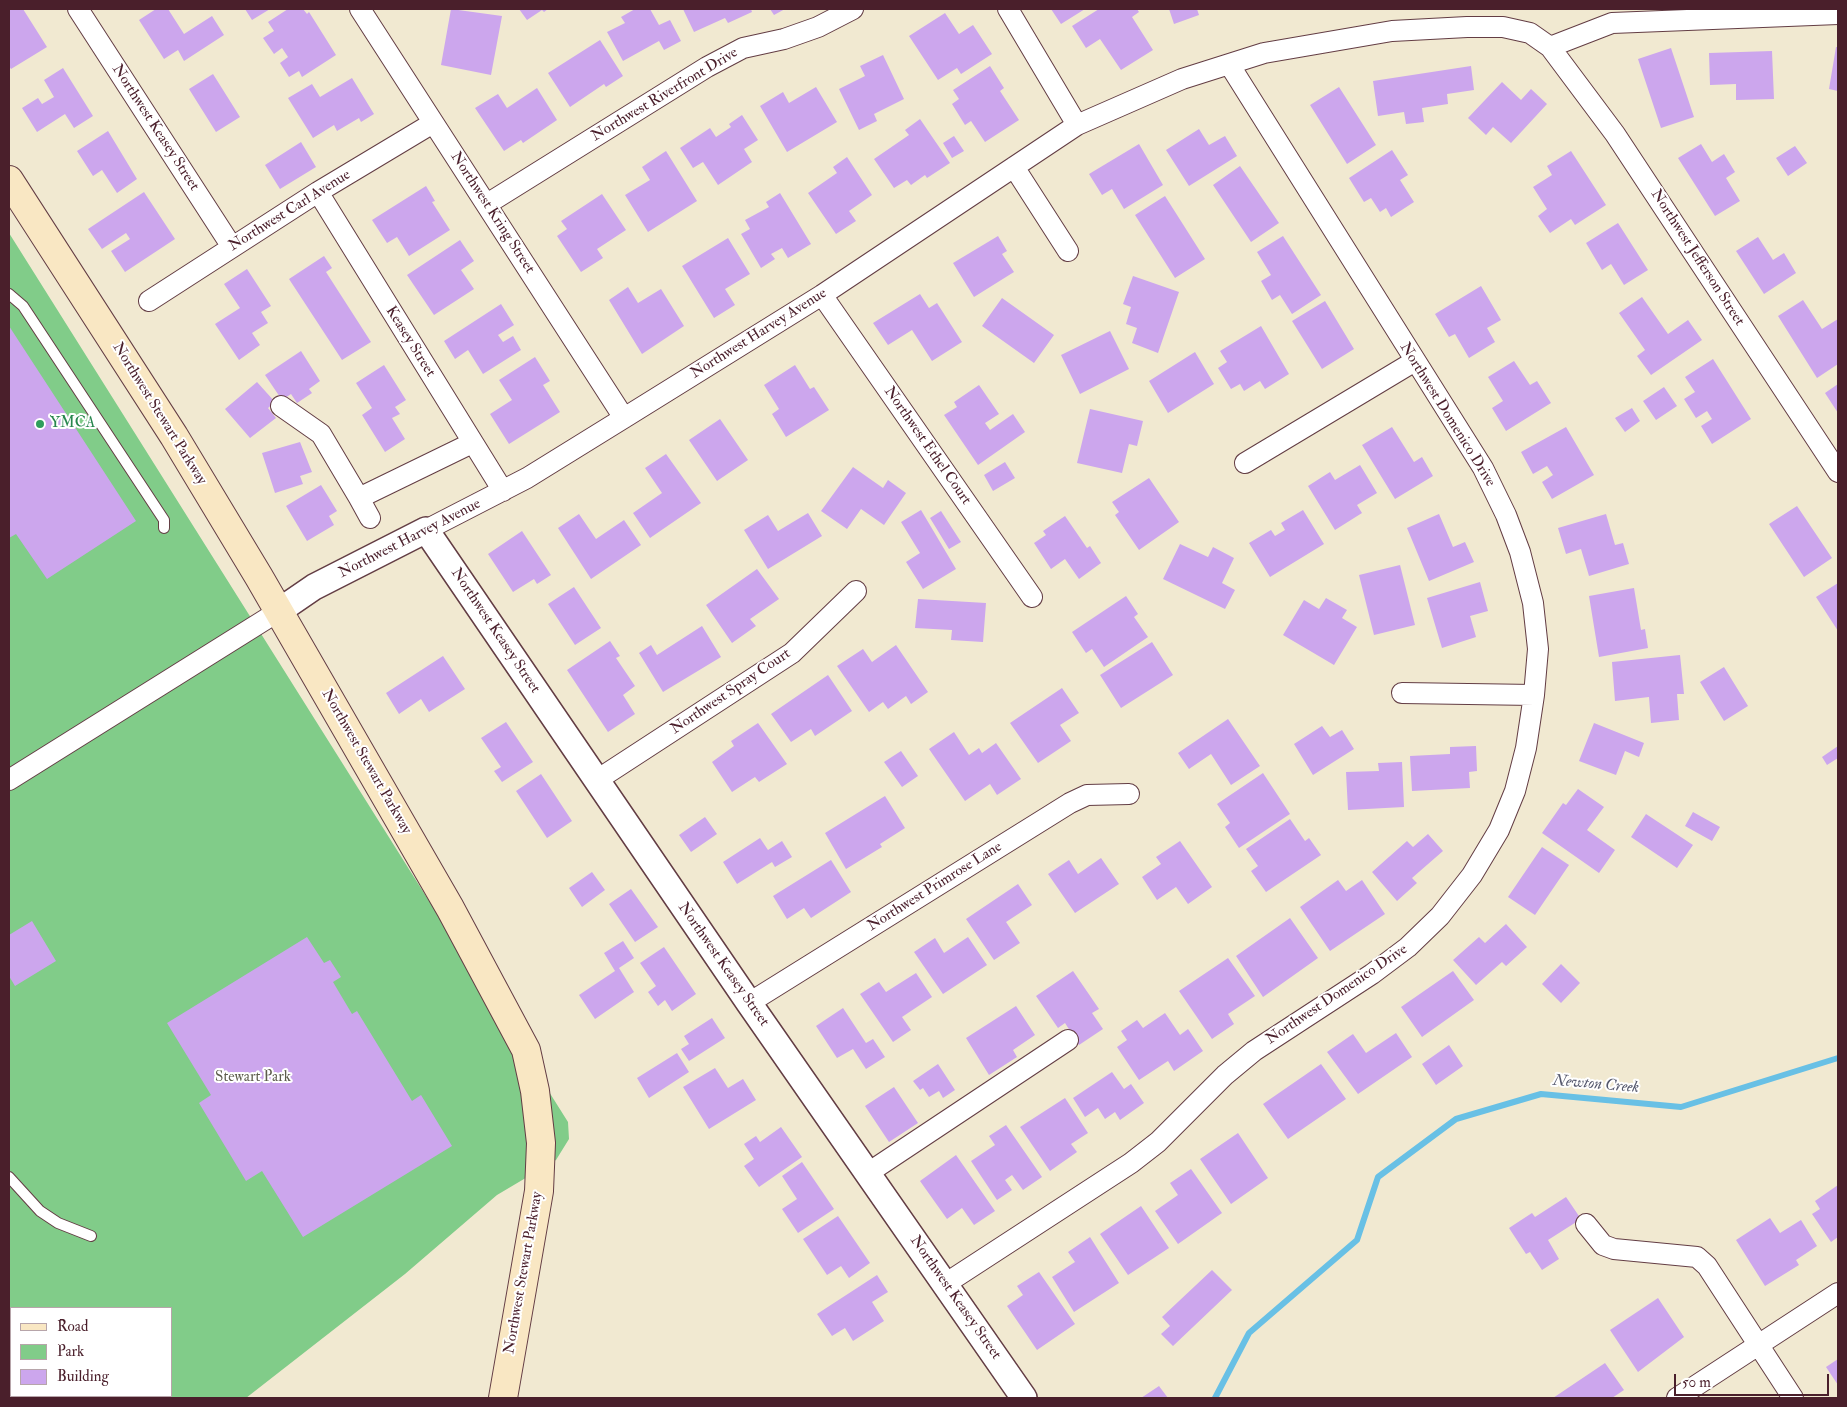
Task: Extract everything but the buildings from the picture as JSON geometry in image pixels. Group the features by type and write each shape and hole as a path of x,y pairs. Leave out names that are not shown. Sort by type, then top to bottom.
{"main road":[{"name":"Northwest Stewart Parkway","path":"9,180 174,436 279,611 450,908 526,1050 535,1092 541,1143 539,1191 502,1398"}],"street":[{"name":"Northwest Keasey Street","path":"78,9 232,247"},
{"name":"Northwest Riverfront Drive","path":"487,204 707,67 743,48 784,39 809,30 853,9"},
{"path":"1008,9 1078,125"},
{"name":"Northwest Kring Street","path":"365,11 432,123 487,204 624,418"},
{"path":"1550,47 1612,23 1838,14"},
{"name":"Northwest Harvey Avenue","path":"9,780 279,611 314,587 503,491 624,418 822,295 1078,125 1182,79 1264,53 1392,30 1503,27 1530,33 1550,47"},
{"name":"Northwest Jefferson Street","path":"1550,47 1615,134 1838,472"},
{"name":"Northwest Domenico Drive","path":"945,1284 1131,1163 1158,1142 1225,1075 1254,1051 1372,974 1408,947 1434,922 1472,875 1499,830 1515,791 1526,748 1534,695 1537,640 1533,604 1520,552 1506,515 1483,468 1229,64"},
{"name":"Northwest Carl Avenue","path":"149,301 318,192 432,123"},
{"path":"1014,167 1068,250"},
{"name":"Keasey Street","path":"318,192 503,491"},
{"name":"Northwest Ethel Court","path":"822,295 1032,597"},
{"path":"1245,463 1415,362"},
{"path":"281,406 322,434 370,518"},
{"path":"359,498 472,443"},
{"name":"Northwest Keasey Street","path":"426,530 749,1003 1024,1398"},
{"name":"Northwest Spray Court","path":"597,780 792,652 856,591"},
{"path":"1402,693 1534,695"},
{"name":"Northwest Primrose Lane","path":"749,1003 1070,803 1087,795 1129,794"},
{"path":"868,1173 1068,1040"},
{"path":"1586,1224 1603,1245 1614,1249 1697,1257 1707,1266 1793,1398"},
{"path":"1677,1398 1838,1293"}],"lane":[{"path":"9,294 23,306 164,520 164,528"},
{"path":"9,1177 40,1211 58,1223 91,1236"}],"green space":[{"name":"Stewart Park","path":"9,233 568,1122 569,1139 556,1160 497,1195 405,1274 246,1398 9,1398"}],"waterway":[{"name":"Newton Creek","path":"1215,1398 1249,1333 1357,1240 1378,1177 1456,1119 1541,1094 1681,1107 1838,1058"}],"place":[{"name":"YMCA","path":"40,424"}]}
